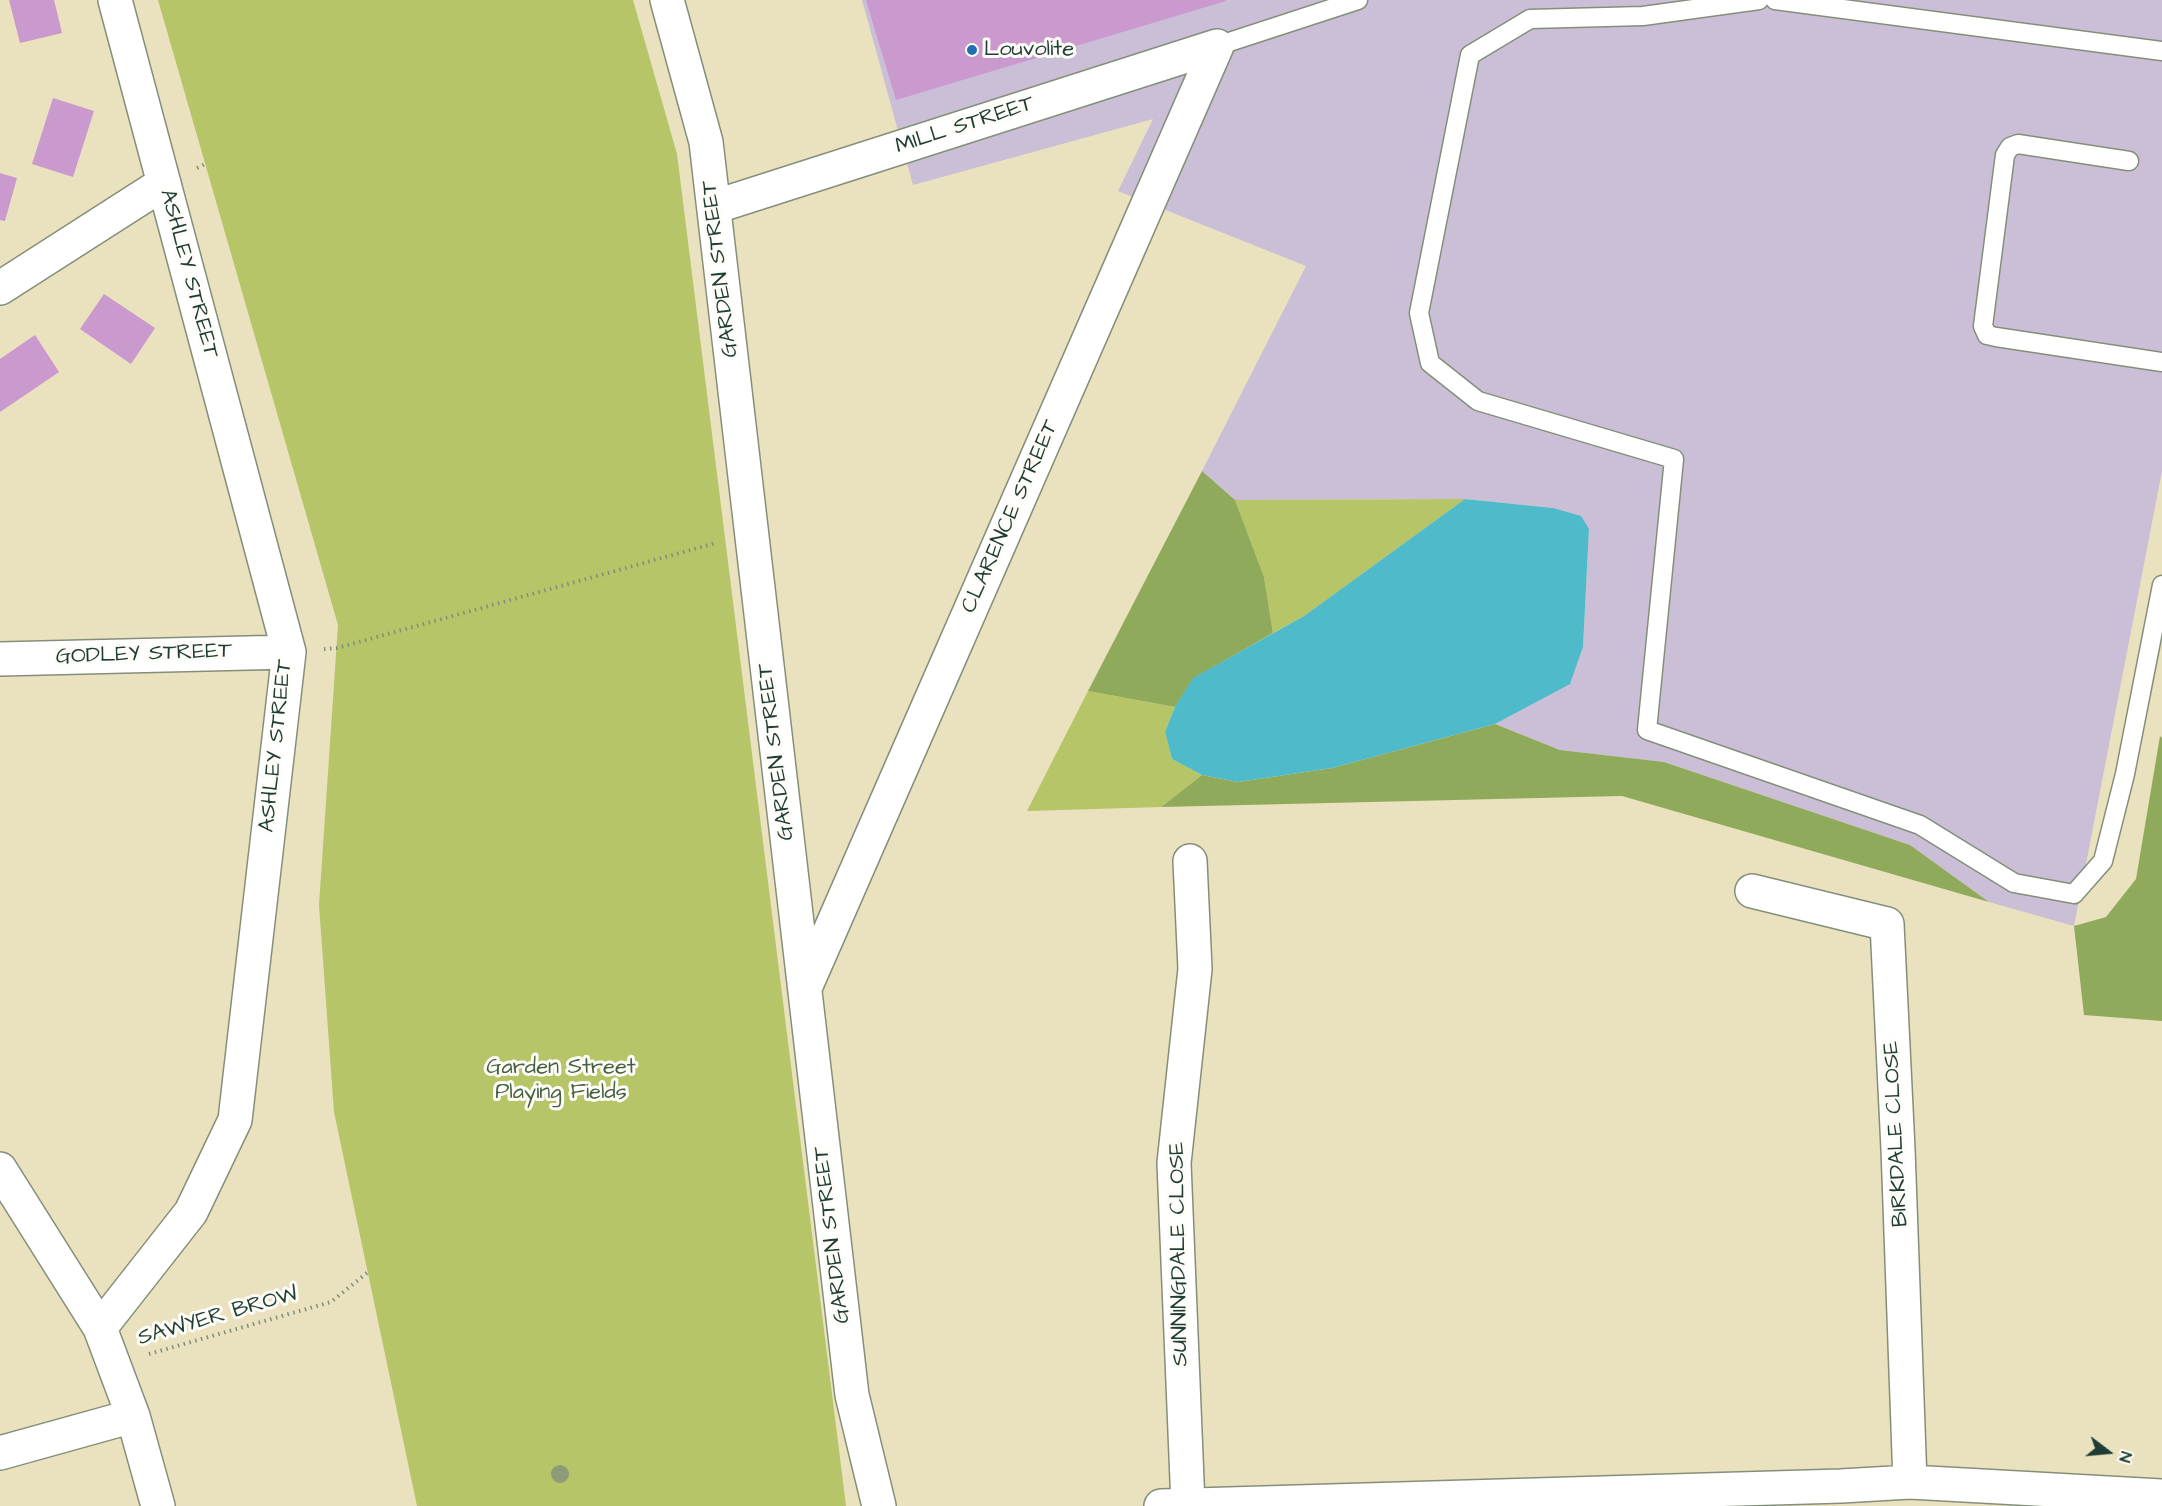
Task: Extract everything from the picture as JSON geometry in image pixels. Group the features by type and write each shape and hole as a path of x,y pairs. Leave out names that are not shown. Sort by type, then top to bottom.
{"street":[{"name":"ASHLEY STREET","path":"100,1328 191,1212 235,1120 289,652 115,0"},
{"name":"GARDEN STREET","path":"666,0 706,142 852,1395 879,1506"},
{"name":"MILL STREET","path":"714,207 1216,46"},
{"name":"CLARENCE STREET","path":"805,989 1216,46"},
{"path":"0,288 164,183"},
{"name":"GODLEY STREET","path":"0,659 289,652"},
{"name":"SUNNINGDALE CLOSE","path":"1175,1506 1174,1163 1195,969 1190,861"},
{"name":"BIRKDALE CLOSE","path":"1752,891 1887,924 1910,1482"},
{"path":"3,1177 100,1328 133,1416 158,1506"},
{"path":"0,1453 133,1416"},
{"path":"1175,1506 1842,1496 1910,1482 2162,1496"}],"lane":[{"path":"1216,46 1358,0"},
{"path":"1759,0 1643,16 1530,19 1470,55 1419,313 1430,363 1478,402 1674,459 1647,730 1920,825 2014,884 2074,894 2103,861 2125,774 2162,585"},
{"path":"1775,0 2162,51"},
{"path":"2129,161 2018,144 2010,147 2005,155 1983,326 1987,335 1996,337 2162,362"}],"path":[{"path":"289,652 337,648 752,533"},
{"name":"SAWYER BROW","path":"113,1365 331,1302 368,1272"}],"shaded area":[{"path":"862,0 2162,0 2162,471 2074,926 1989,902 1910,845 1664,762 1560,750 1495,724 1570,683 1583,647 1589,529 1553,508 1465,499 1235,500 1202,471 1306,266 1118,191 1153,119 913,185"}],"green space":[{"name":"Garden Street Playing Fields","path":"158,0 633,0 677,154 846,1506 417,1506 334,1112 319,905 338,625"},
{"path":"1202,471 1235,500 1264,577 1273,633 1194,678 1175,707 1088,691"},
{"path":"1465,499 1304,616 1273,633 1264,577 1235,500"},
{"path":"1088,691 1175,707 1165,732 1172,759 1202,775 1161,807 1027,811"},
{"path":"1495,724 1560,750 1664,762 1910,845 1989,902 1622,796 1161,807 1202,775 1238,782 1332,768"},
{"path":"2160,736 2162,738 2162,1021 2084,1015 2074,926 2106,917 2136,879"}],"water":[{"path":"1465,499 1553,508 1581,516 1589,529 1583,647 1570,684 1495,724 1332,768 1238,782 1202,775 1172,759 1165,732 1175,707 1193,678 1304,616"}],"building":[{"path":"9,0 54,0 62,33 20,43"},
{"name":"Louvolite","path":"866,0 1226,0 1226,1 896,100"},
{"path":"53,98 94,111 73,177 32,164"},
{"path":"0,173 17,178 5,221 0,220"},
{"path":"104,294 155,328 131,364 80,329"},
{"path":"35,335 59,372 0,412 0,359"}],"place":[{"name":"Louvolite","path":"972,50"}]}
